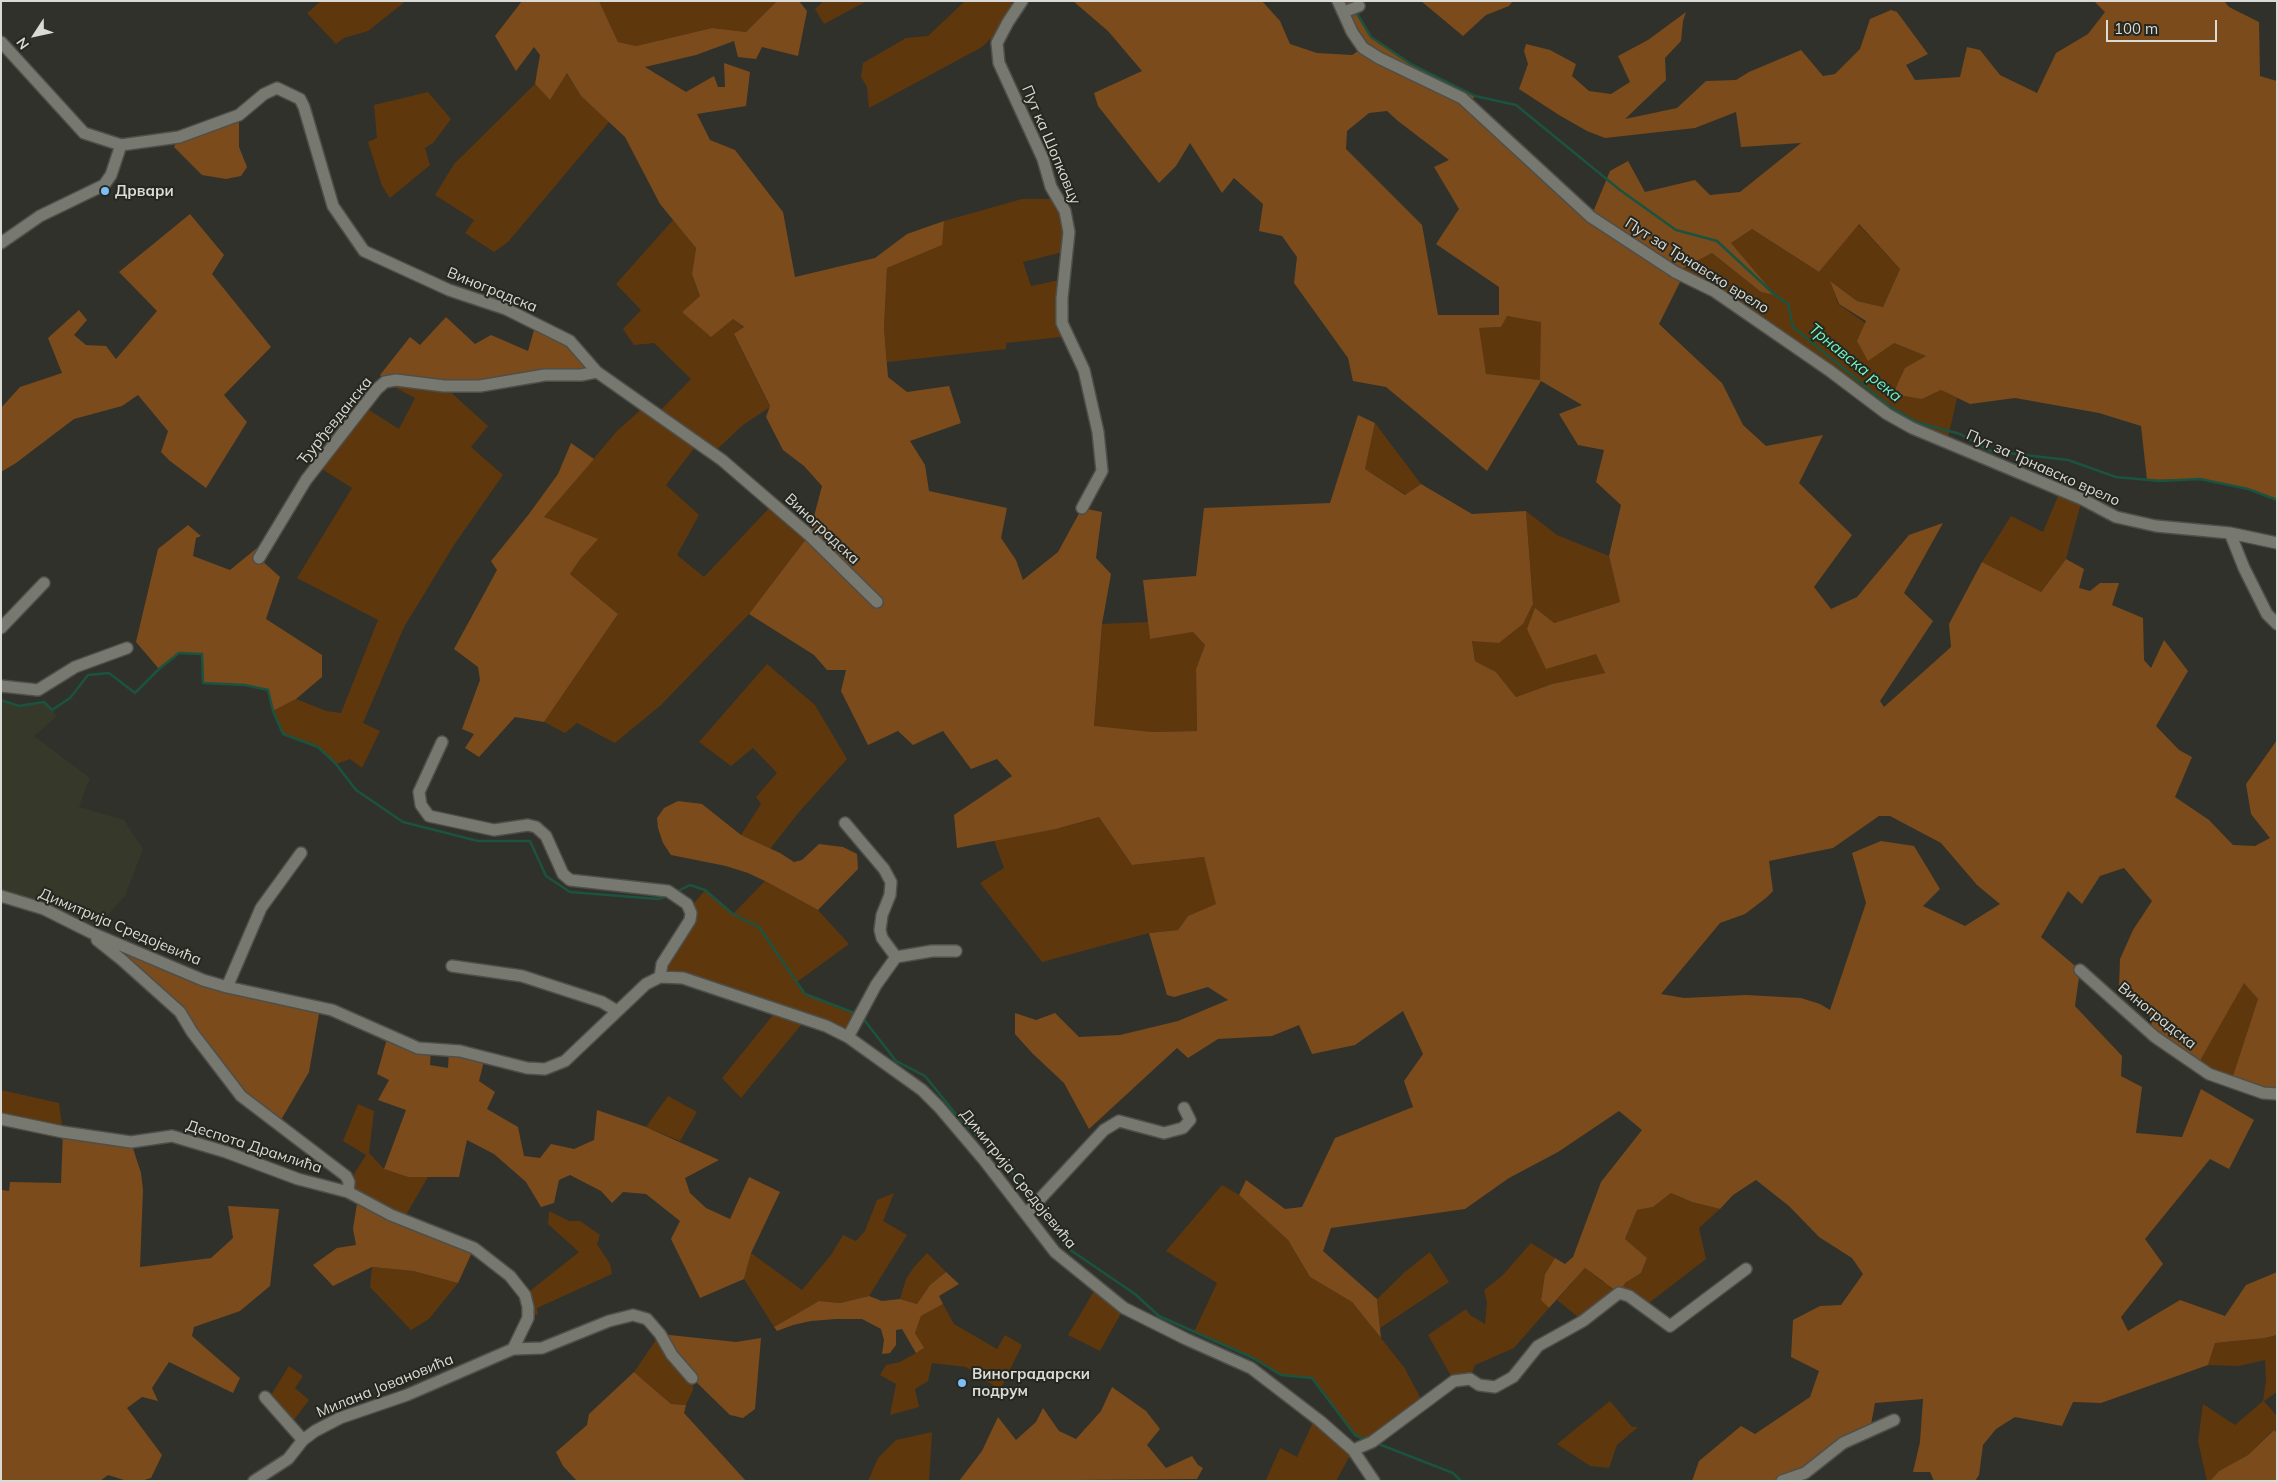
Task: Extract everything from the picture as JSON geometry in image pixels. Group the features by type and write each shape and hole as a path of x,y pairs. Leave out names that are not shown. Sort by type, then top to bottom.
{"street":[{"name":"Пут ка Шопковцу","path":"1022,1 997,43 999,63 1042,159 1051,187 1065,211 1068,225 1069,232 1062,298 1062,323 1084,370 1098,432 1102,471 1082,508"},
{"name":"Пут за Трнавско врело","path":"1347,7 1352,32 1363,48 1379,58 1462,98 1591,217 1675,272 1714,291 1830,371 1887,414 1912,428 2082,499 2116,517 2156,526 2230,533 2277,544"},
{"name":"Виноградска","path":"1,42 84,132 121,145 179,137 240,115 264,94 277,88 300,99 333,206 364,251 449,290 506,309 570,341 597,372 722,460 809,535 877,602"},
{"path":"1,243 40,216 104,185 112,175 121,145"},
{"name":"Ђурђевданска","path":"259,558 306,480 377,389 385,382 396,380 444,386 480,386 545,376 581,375 597,372"},
{"path":"2230,533 2244,568 2267,614 2277,624"},
{"path":"1,628 44,584"},
{"path":"1,686 38,690 75,667 127,648"},
{"path":"442,742 419,792 421,805 429,816 494,830 528,825 536,827 546,836 563,874 570,880 668,891 687,904 692,913 690,920 662,964 660,977"},
{"path":"846,823 884,869 890,882 890,895 882,915 880,930 882,938 896,957"},
{"path":"227,987 261,908 301,853"},
{"name":"Димитрија Средојевића","path":"1,896 44,909 151,959 227,987 332,1010 418,1048 460,1051 536,1069 552,1067 565,1061 646,984 660,977 674,976 683,978 826,1026 848,1037 922,1090 984,1160 1055,1252 1124,1308 1186,1339 1251,1368 1353,1450 1374,1481"},
{"path":"92,933 96,940 122,960 180,1012 192,1032 241,1096 346,1176 349,1182 348,1192"},
{"path":"848,1037 876,985 896,957 932,951 956,951"},
{"path":"452,966 522,976 602,1002 616,1012"},
{"name":"Виноградска","path":"2080,970 2154,1037 2209,1074 2263,1093 2277,1094"},
{"path":"1026,1214 1104,1130 1119,1121 1164,1133 1183,1128 1190,1120 1184,1108"},
{"name":"Деспота Драмлића","path":"1,1119 63,1132 131,1142 172,1136 226,1152 298,1179 348,1192 391,1216 474,1248 510,1276 525,1295 528,1318 513,1349"},
{"path":"1353,1450 1372,1442 1454,1381 1470,1379 1479,1385 1495,1387 1513,1377 1538,1346 1583,1321 1619,1293 1629,1296 1670,1326 1746,1269"},
{"path":"513,1349 542,1348 609,1321 632,1315 647,1319 660,1334 672,1355 692,1378"},
{"name":"Милана Јовановића","path":"254,1481 288,1459 303,1440 326,1424 407,1395 513,1349"},
{"path":"265,1397 303,1440"},
{"path":"1782,1481 1805,1473 1843,1442 1894,1420"}],"shaded area":[{"path":"321,1 406,1 368,31 344,38 336,44 307,13"},
{"path":"522,1 599,1 618,42 636,46 712,28 746,32 777,1 799,1 807,11 798,56 762,47 756,59 738,57 734,41 696,55 645,67 686,92 714,76 718,87 725,87 724,63 750,72 746,106 697,114 710,140 735,150 783,212 795,277 875,258 907,234 944,221 942,245 887,268 884,328 888,377 907,392 949,386 961,423 910,441 925,465 929,491 1007,508 1001,538 1016,560 1023,580 1058,552 1082,508 1102,512 1096,558 1111,574 1102,624 1094,726 1152,732 1197,731 1196,669 1205,645 1193,632 1150,639 1143,580 1196,576 1204,508 1330,503 1358,415 1375,423 1365,469 1405,495 1421,484 1472,514 1526,511 1533,604 1523,624 1499,643 1472,641 1475,661 1496,672 1516,697 1552,684 1605,673 1596,654 1546,669 1527,629 1535,608 1554,623 1620,602 1609,556 1621,505 1596,482 1604,450 1578,445 1559,414 1582,405 1541,381 1487,471 1386,387 1353,381 1348,358 1294,283 1297,257 1282,236 1259,231 1263,204 1234,178 1222,193 1190,143 1176,166 1159,183 1098,106 1094,93 1142,71 1108,31 1073,1 1262,1 1280,21 1290,44 1317,53 1352,55 1363,48 1338,1 1350,1 1371,37 1411,64 1475,96 1469,104 1591,217 1610,171 1628,161 1645,192 1695,180 1710,195 1740,192 1801,143 1741,147 1736,112 1695,128 1605,138 1587,131 1519,89 1528,64 1524,51 1526,44 1550,50 1576,64 1572,76 1589,91 1611,94 1630,82 1618,56 1648,40 1686,12 1681,41 1665,58 1666,80 1625,119 1677,108 1706,81 1736,80 1749,72 1801,50 1823,76 1835,74 1860,49 1870,19 1891,10 1897,12 1928,54 1906,65 1915,80 1960,77 1967,47 1980,50 2000,75 2037,93 2056,53 2088,34 2105,12 2094,1 2224,1 2229,7 2259,22 2260,76 2277,81 2277,500 2248,489 2200,479 2147,480 2141,426 2099,413 2015,398 1970,404 1941,390 1922,399 1893,394 1905,368 1926,356 1894,343 1868,361 1857,341 1866,321 1839,304 1830,281 1857,301 1883,307 1900,269 1859,224 1819,272 1752,229 1731,243 1775,295 1761,292 1712,253 1676,272 1683,276 1659,324 1722,383 1743,425 1766,446 1823,435 1799,483 1852,535 1814,587 1831,609 1857,597 1909,535 1943,523 1904,593 1933,621 1880,701 1884,707 1951,647 1949,624 1982,562 2041,592 2066,559 2084,569 2079,588 2090,591 2100,583 2119,583 2112,605 2143,618 2144,660 2151,668 2164,640 2188,671 2156,726 2179,750 2192,757 2175,797 2209,820 2233,845 2255,846 2270,838 2251,814 2246,784 2277,740 2277,1094 2231,1082 2258,999 2244,983 2197,1066 2155,1037 2149,1014 2119,987 2120,959 2133,930 2152,901 2124,868 2100,876 2082,904 2068,891 2041,937 2080,970 2075,1006 2122,1056 2121,1076 2142,1087 2136,1133 2182,1137 2201,1089 2254,1120 2229,1169 2210,1159 2145,1239 2163,1264 2121,1317 2128,1331 2180,1300 2225,1316 2246,1285 2277,1272 2277,1335 2215,1343 2208,1365 2101,1403 2073,1402 2062,1426 2015,1417 1996,1429 1983,1445 1979,1475 1975,1481 1934,1481 1930,1472 1913,1472 1920,1442 1923,1399 1875,1403 1870,1430 1805,1473 1782,1481 1692,1481 1699,1461 1741,1426 1755,1434 1810,1397 1819,1371 1791,1357 1793,1320 1820,1306 1841,1305 1863,1274 1852,1258 1819,1237 1789,1206 1756,1180 1733,1195 1720,1209 1692,1202 1671,1193 1653,1207 1637,1210 1625,1239 1647,1258 1641,1273 1625,1283 1619,1293 1585,1268 1549,1308 1541,1300 1545,1274 1555,1258 1565,1264 1573,1257 1601,1182 1642,1130 1619,1111 1558,1152 1509,1178 1465,1209 1331,1228 1323,1251 1377,1299 1381,1338 1352,1302 1310,1277 1288,1240 1239,1195 1246,1180 1285,1209 1302,1207 1335,1138 1413,1107 1404,1081 1423,1054 1403,1011 1355,1045 1312,1054 1299,1025 1272,1036 1218,1039 1188,1058 1177,1048 1089,1129 1064,1083 1015,1034 1015,1013 1036,1020 1055,1013 1079,1037 1120,1035 1178,1021 1228,1000 1208,987 1174,997 1167,995 1149,933 1178,930 1188,916 1216,904 1204,857 1132,865 1099,817 1056,829 957,848 954,815 1012,776 997,759 971,769 943,731 913,745 898,731 868,745 841,691 846,670 827,670 814,655 749,614 809,535 822,486 804,466 783,450 766,417 770,406 734,334 744,327 733,319 711,337 682,312 700,296 692,274 696,248 660,204 625,137 581,96 567,73 550,100 535,84 540,55 534,47 516,71 495,36","holes":["1387,111 1449,160 1434,167 1459,209 1436,244 1499,287 1499,315 1438,315 1422,225 1346,149 1347,131 1369,113","1507,316 1541,322 1540,380 1486,374 1479,328 1501,327","1879,816 1890,816 1941,843 1977,885 2000,904 1965,926 1923,906 1940,889 1914,846 1881,841 1852,853 1866,903 1830,1010 1820,1004 1801,998 1746,995 1684,998 1661,994 1720,923 1745,914 1773,891 1769,861 1833,848"]},
{"path":"599,1 777,1 746,32 712,28 636,46 618,42"},
{"path":"824,1 867,1 824,24 815,9"},
{"path":"965,1 1009,1 1018,7 997,43 990,39 982,47 869,108 867,87 861,77 863,63 906,38 928,36"},
{"path":"1421,1 1513,1 1509,6 1486,15 1463,36"},
{"path":"567,73 581,96 609,122 508,242 494,252 465,233 474,220 435,195 454,164 535,84 550,100"},
{"path":"428,92 451,119 433,143 425,148 430,165 390,198 382,186 368,142 377,138 374,105"},
{"path":"239,115 239,147 247,167 241,176 226,179 202,175 174,147 179,137"},
{"path":"1022,199 1058,199 1067,251 1023,262 1031,286 1064,279 1069,336 1006,343 1006,349 887,362 884,328 887,268 941,245 944,221"},
{"path":"190,214 224,255 212,274 271,347 224,395 247,422 206,488 161,452 168,431 138,395 122,406 74,419 16,463 1,472 1,408 20,387 62,373 48,338 79,310 87,320 74,335 86,345 106,346 116,359 157,311 119,272"},
{"path":"673,220 696,248 692,274 700,296 682,312 733,319 744,328 734,335 770,407 743,425 713,453 698,443 666,485 699,515 677,555 704,577 773,504 809,535 749,614 661,705 615,743 577,723 565,733 544,722 618,614 570,574 581,558 544,517 617,431 646,405 658,413 691,379 654,343 634,345 623,329 641,310 616,284"},
{"path":"1858,224 1900,269 1883,307 1857,301 1831,282 1838,304 1894,343 1926,356 1922,399 1941,390 1957,398 1947,442 1912,428 1830,371 1675,272 1712,253 1761,292 1774,294 1731,243 1752,229 1819,272"},
{"path":"1506,316 1541,321 1541,380 1486,375 1478,328 1501,327"},
{"path":"446,317 475,344 491,335 528,351 536,323 570,341 597,372 505,383 385,382 380,375 410,337 420,345"},
{"path":"385,382 444,386 488,426 471,447 503,475 454,545 404,627 363,723 380,731 362,768 350,759 336,764 318,747 283,734 273,711 296,699 326,711 341,713 378,620 297,578 352,488 317,466 364,407 399,429 415,398"},
{"path":"1375,423 1421,484 1406,495 1365,469"},
{"path":"571,443 594,459 544,517 598,539 570,574 618,614 544,722 515,717 479,757 465,748 474,734 462,729 480,680 478,667 454,649 497,570 491,561 558,474"},
{"path":"2061,489 2082,499 2066,559 2041,592 1982,562 2011,516 2043,532"},
{"path":"1526,511 1557,535 1609,556 1620,602 1554,623 1527,629 1596,654 1605,673 1552,684 1516,697 1496,672 1475,661 1472,640 1499,643 1523,624 1533,604"},
{"path":"188,525 201,536 196,538 193,556 230,570 257,548 259,558 280,577 266,619 322,655 322,677 296,699 273,711 267,689 245,685 203,683 202,654 179,653 159,669 136,642 158,549"},
{"path":"1148,622 1150,639 1193,632 1205,645 1196,669 1197,731 1152,732 1094,727 1102,624"},
{"path":"767,664 815,705 847,759 799,812 770,849 741,835 761,804 756,797 777,773 753,748 731,766 699,742"},
{"path":"1,700 19,706 44,702 52,710 57,716 34,736 90,778 79,807 124,820 143,849 125,896 92,933 1,896"},
{"path":"678,801 702,804 741,835 780,853 794,862 802,860 819,844 843,847 857,854 858,869 818,910 748,873 726,866 671,855 663,843 657,818 664,808"},
{"path":"1099,817 1132,865 1204,857 1217,904 1188,916 1178,930 1149,933 1042,962 980,883 1004,868 994,840 1056,829"},
{"path":"765,881 818,910 849,944 797,982 805,993 860,1015 848,1037 806,1019 741,1098 722,1078 777,1010 660,974 690,908 705,890 733,914"},
{"path":"96,940 227,987 320,1008 309,1072 278,1125 254,1108 180,1012"},
{"path":"2244,982 2258,999 2231,1082 2197,1066"},
{"path":"388,1035 431,1049 430,1065 448,1068 449,1050 485,1057 479,1081 495,1092 487,1109 518,1127 524,1156 540,1158 551,1144 574,1149 594,1140 597,1110 646,1127 719,1160 685,1178 690,1193 706,1208 730,1219 749,1177 780,1192 751,1253 744,1279 700,1298 671,1239 680,1221 646,1194 623,1192 612,1203 601,1191 570,1175 559,1180 554,1203 541,1207 526,1182 494,1154 467,1140 459,1177 408,1177 384,1169 406,1110 378,1100 389,1080 377,1074"},
{"path":"1,1090 59,1103 63,1132 1,1119"},
{"path":"668,1096 697,1112 680,1141 646,1127"},
{"path":"358,1104 374,1111 369,1153 384,1169 408,1177 428,1177 403,1220 348,1192 349,1182 366,1155 343,1141"},
{"path":"63,1132 131,1142 141,1173 143,1190 140,1267 211,1258 233,1238 228,1206 279,1209 270,1286 240,1311 194,1327 192,1336 240,1378 233,1393 169,1362 152,1388 158,1401 142,1397 127,1408 162,1455 151,1478 141,1481 127,1481 108,1475 100,1481 1,1481 2,1190 9,1191 10,1182 61,1183"},
{"path":"1222,1185 1239,1195 1288,1240 1310,1277 1352,1302 1404,1367 1420,1397 1418,1409 1372,1442 1355,1435 1312,1378 1281,1375 1253,1358 1194,1332 1217,1283 1166,1251"},
{"path":"894,1193 883,1221 907,1235 869,1296 840,1303 819,1301 774,1327 744,1279 751,1253 802,1290 831,1255 843,1235 856,1241 865,1231 877,1200"},
{"path":"1671,1193 1692,1202 1720,1209 1699,1228 1706,1259 1645,1306 1619,1293 1583,1321 1557,1300 1585,1268 1603,1282 1625,1283 1641,1273 1647,1258 1625,1239 1637,1210 1653,1207"},
{"path":"358,1197 474,1248 458,1283 413,1271 372,1267 333,1286 313,1265 337,1248 356,1245 353,1229"},
{"path":"549,1211 569,1221 580,1221 600,1235 597,1244 610,1264 612,1274 537,1308 538,1314 528,1318 525,1295 579,1252 548,1224"},
{"path":"1531,1243 1555,1258 1545,1274 1541,1299 1549,1308 1514,1348 1475,1365 1470,1379 1454,1381 1428,1335 1466,1309 1470,1315 1485,1324 1487,1303 1484,1290 1502,1276"},
{"path":"1430,1252 1449,1282 1380,1328 1377,1299 1406,1271"},
{"path":"927,1253 946,1272 930,1285 917,1304 900,1299 906,1279"},
{"path":"372,1267 413,1271 458,1283 429,1319 411,1330 370,1287"},
{"path":"946,1272 959,1284 939,1296 943,1304 921,1316 915,1333 924,1348 916,1353 902,1329 896,1330 896,1345 890,1353 882,1354 884,1340 881,1329 862,1319 811,1321 777,1331 774,1327 819,1301 840,1303 869,1296 882,1301 900,1299 917,1304 930,1285"},
{"path":"1097,1286 1124,1308 1100,1351 1068,1335"},
{"path":"943,1304 954,1324 997,1349 1005,1335 1022,1345 1000,1390 966,1367 932,1363 928,1381 915,1389 919,1407 890,1415 896,1384 880,1375 886,1365 900,1362 923,1349 915,1333 921,1316"},
{"path":"660,1334 692,1378 693,1390 686,1405 671,1404 634,1372"},
{"path":"660,1334 736,1342 761,1338 755,1409 743,1418 730,1415 692,1378"},
{"path":"2277,1335 2277,1392 2264,1401 2277,1416 2277,1433 2273,1430 2248,1455 2219,1471 2210,1481 2207,1481 2198,1441 2203,1404 2235,1425 2263,1401 2266,1381 2265,1360 2239,1366 2208,1365 2215,1343"},
{"path":"289,1366 303,1376 295,1388 309,1400 290,1425 268,1400"},
{"path":"634,1372 671,1404 686,1405 684,1413 746,1481 577,1481 563,1466 556,1452 587,1425 589,1414"},
{"path":"1112,1387 1146,1411 1160,1429 1147,1445 1166,1468 1192,1456 1198,1465 1203,1468 1197,1479 959,1481 982,1451 998,1417 1016,1440 1036,1422 1043,1408 1059,1431 1076,1439 1101,1411"},
{"path":"1610,1401 1632,1427 1638,1427 1617,1445 1609,1468 1590,1466 1557,1444"},
{"path":"1315,1418 1353,1450 1336,1481 1263,1481 1266,1480 1280,1448 1297,1457"},
{"path":"2274,1430 2277,1433 2277,1481 2210,1481 2219,1471 2248,1455"},
{"path":"932,1432 929,1481 868,1481 878,1458 896,1440"}],"waterway":[{"name":"Трнавска река","path":"1355,10 1371,37 1411,64 1475,96 1516,105 1620,190 1676,230 1717,241 1775,295 1788,304 1793,327 1888,405 1916,422 1960,434 1990,451 2068,460 2116,477 2160,481 2200,479 2248,489 2277,500"},
{"path":"1,700 19,706 44,702 52,710 70,698 88,675 109,673 135,693 159,669 179,653 202,654 203,683 245,685 268,690 273,711 283,734 318,747 336,764 356,790 403,822 478,841 530,841 546,876 570,892 658,899 667,896"},
{"path":"676,892 690,885 705,890 733,914 759,927 805,994 857,1014"},
{"path":"862,1017 896,1061 925,1076 955,1113 1013,1174 1034,1202"},
{"path":"1037,1206 1066,1247 1135,1294 1159,1316 1253,1358 1281,1375 1312,1378 1355,1435 1366,1440"},
{"path":"1376,1443 1453,1473 1461,1481"}],"place":[{"name":"Дрвари","path":"105,191"},
{"name":"Виноградарски подрум","path":"962,1383"}]}
